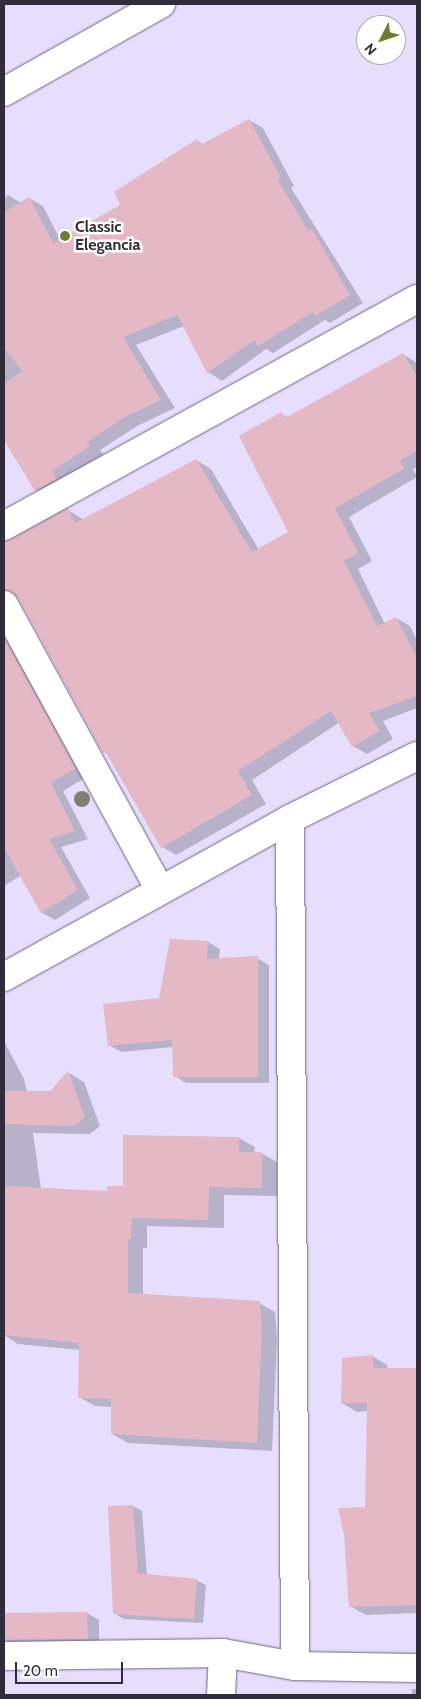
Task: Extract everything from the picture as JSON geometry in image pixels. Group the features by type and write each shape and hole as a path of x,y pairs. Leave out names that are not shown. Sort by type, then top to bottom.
{"street":[{"path":"4,92 161,4"},
{"path":"4,526 417,300"},
{"path":"4,605 160,890"},
{"path":"4,977 290,819 417,756"},
{"path":"290,819 295,1666"},
{"path":"222,1695 223,1653"},
{"path":"4,1656 223,1653 295,1666 417,1668"}],"building":[{"path":"249,119 281,178 278,180 308,231 312,229 350,295 315,316 313,312 258,346 255,340 207,373 177,315 123,337 161,400 125,417 87,442 90,446 53,471 56,479 35,491 4,440 4,384 22,371 4,347 4,212 29,197 53,243 120,205 114,192 197,139 200,145"},
{"path":"403,353 417,376 417,450 400,461 404,469 335,508 358,553 344,561 377,626 396,617 417,658 417,696 369,713 380,731 352,747 331,711 238,771 252,795 161,848 105,751 103,753 18,598 4,589 4,542 68,508 75,523 196,459 252,552 288,532 239,436 281,412 285,418"},
{"path":"4,637 76,768 51,783 75,831 49,839 78,890 41,913 4,847"},
{"path":"170,939 208,941 207,959 258,956 258,1077 173,1077 172,1040 108,1046 103,1004 159,998"},
{"path":"68,1071 85,1117 74,1126 4,1124 4,1091 50,1091"},
{"path":"123,1135 239,1137 239,1152 262,1152 262,1188 209,1187 208,1220 132,1218 131,1239 128,1239 128,1293 260,1301 262,1330 257,1443 111,1434 111,1399 78,1398 79,1343 4,1335 4,1186 107,1191 107,1186 123,1186"},
{"path":"372,1355 374,1368 417,1368 416,1605 349,1607 344,1535 338,1508 365,1507 367,1403 341,1403 342,1358"},
{"path":"133,1505 138,1573 197,1579 194,1619 113,1614 108,1506"},
{"path":"87,1612 88,1639 4,1640 4,1613"}],"place":[{"name":"Classic Elegancia","path":"65,236"}]}
